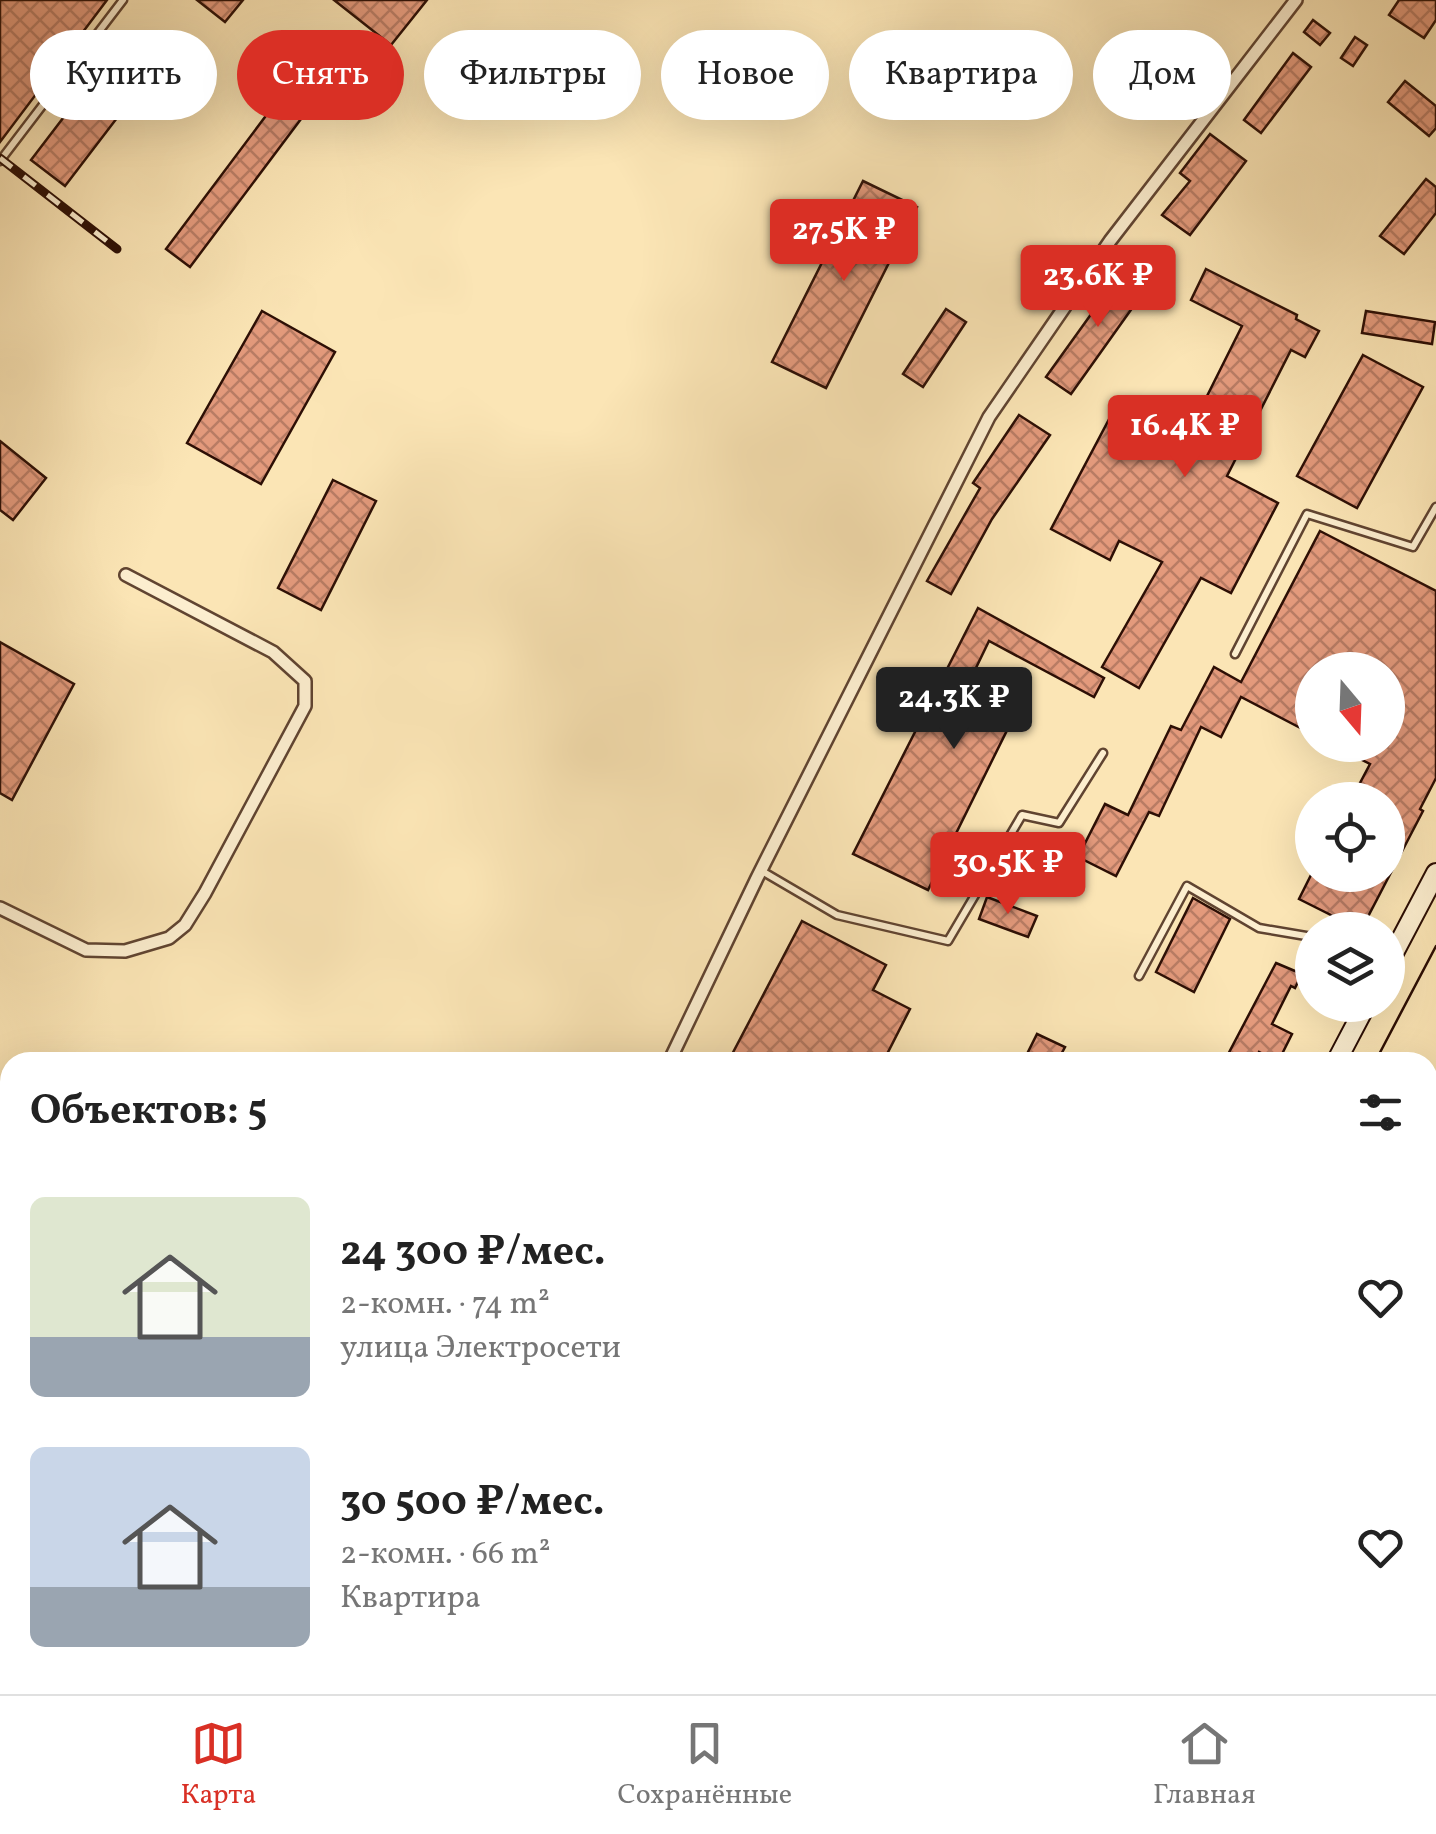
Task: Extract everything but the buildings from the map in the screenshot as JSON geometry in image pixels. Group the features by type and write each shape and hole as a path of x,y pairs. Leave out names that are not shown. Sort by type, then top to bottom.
{"main road":[{"path":"1405,932 1436,873"},
{"path":"1341,1052 1357,1022"}],"street":[{"path":"674,1052 989,418 1110,241 1296,0"},
{"path":"0,908 86,950 124,951 168,938 184,924 205,893 304,706 304,681 273,652 126,575"}],"lane":[{"path":"0,162 123,0"},
{"path":"1235,654 1307,514 1413,547 1436,507"},
{"path":"761,871 837,915 948,941 1022,815 1059,823 1103,753"},
{"path":"1139,976 1187,886 1259,928 1295,934"}],"tram line":[{"path":"1380,1052 1436,946"}],"railway":[{"path":"0,158 117,249"}]}
